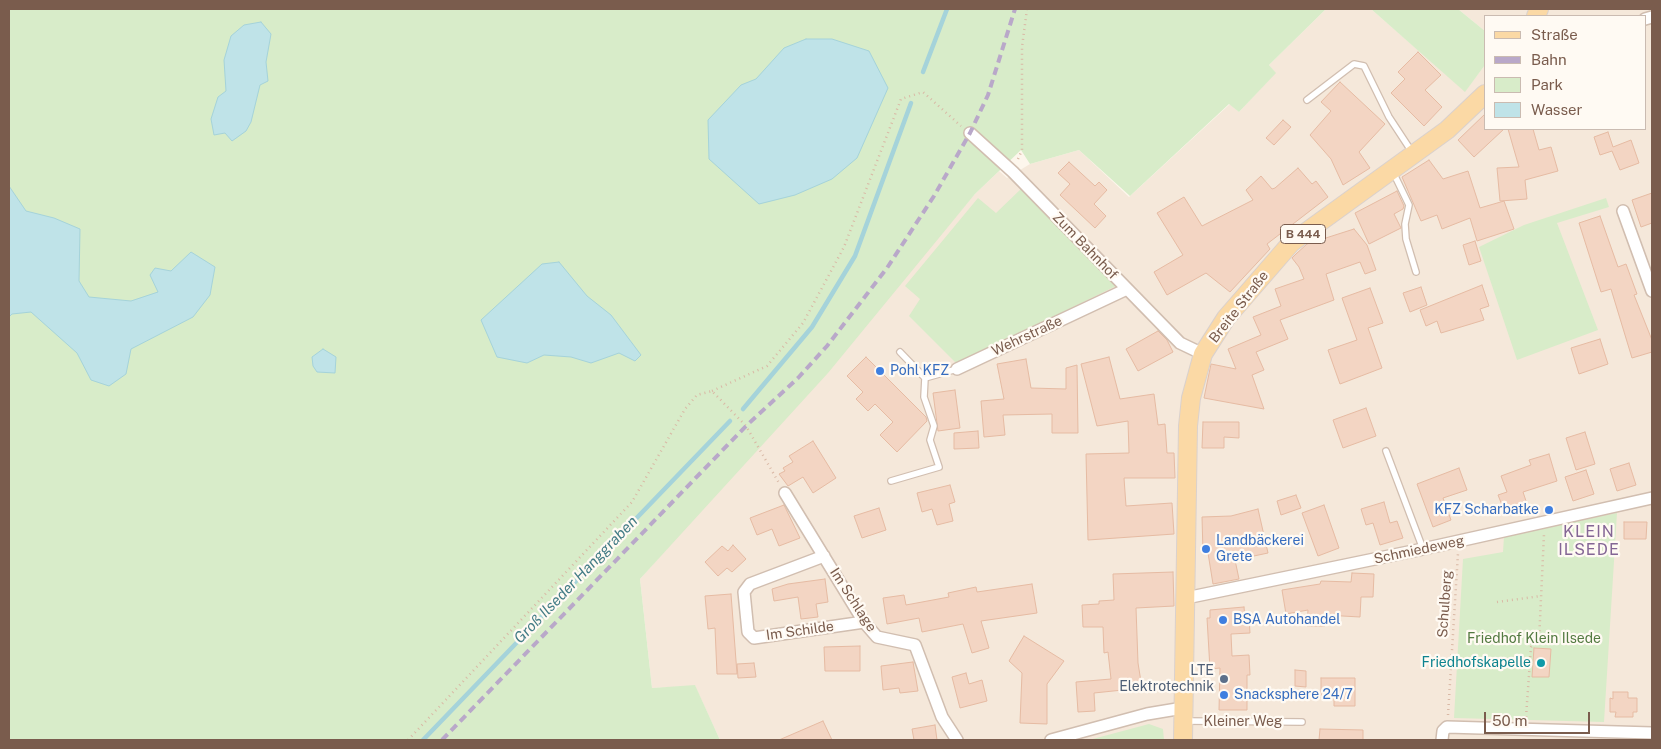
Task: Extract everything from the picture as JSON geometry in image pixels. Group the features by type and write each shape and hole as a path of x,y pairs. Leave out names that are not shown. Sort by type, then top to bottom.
{"main road":[{"name":"Breite Straße","path":"1183,740 1188,426 1191,398 1203,354 1226,318 1291,243 1446,130 1484,95"}],"street":[{"name":"Zum Bahnhof","path":"970,133 1013,172 1180,343 1203,354"},
{"path":"1623,211 1652,291"},
{"name":"Wehrstraße","path":"957,370 1127,289"},
{"name":"Im Schlage","path":"785,493 864,622 877,637 915,646 942,717 957,740"},
{"name":"Schmiedeweg","path":"1186,598 1459,542 1652,498"},
{"name":"Im Schilde","path":"824,556 750,584 744,592 748,632 754,638 864,622"},
{"path":"1051,740 1147,714 1183,715"},
{"path":"1442,740 1443,731 1447,727 1652,732"}],"lane":[{"path":"1307,100 1354,64 1364,66 1389,117 1414,154"},
{"path":"1392,170 1409,205 1405,224 1406,239 1416,272"},
{"path":"891,481 938,467 930,440 934,426 924,396 925,378 900,352"},
{"name":"Wehrstraße","path":"925,378 957,370"},
{"path":"1386,451 1423,549"},
{"name":"Kleiner Weg","path":"1183,715 1302,722"}],"path":[{"path":"1013,172 1022,150 1022,46 1027,9"},
{"path":"408,740 632,502 685,409 697,395 712,391 767,366 803,323 844,247 901,99 923,92 970,133"},
{"path":"712,391 746,426 785,493"},
{"path":"1525,729 1531,647 1539,640 1545,523"},
{"name":"Schulberg","path":"1447,727 1459,542"},
{"path":"1497,602 1541,596"}],"shaded area":[{"path":"1326,9 1371,9 1465,91 1484,66 1484,130 1646,130 1646,15 1484,15 1484,30 1458,9 1652,9 1652,740 720,740 695,686 652,688 640,579 975,194 999,171 1007,178 1030,164 1079,150 1129,197 1230,104 1239,112 1275,73 1269,65"}],"green space":[{"path":"9,9 1326,9 1269,65 1276,73 1239,112 1229,104 1130,196 1079,150 1030,164 1021,150 975,194 828,373 640,579 652,688 695,685 720,740 9,740"},
{"path":"1371,9 1458,9 1484,30 1484,66 1465,92"},
{"path":"1022,188 1116,286 957,364 909,316 920,299 905,286 978,198 996,213"},
{"path":"1606,198 1609,207 1557,223 1598,330 1517,360 1479,247 1524,225"},
{"name":"Friedhof Klein Ilsede","path":"1617,513 1604,722 1454,718 1463,559 1503,552 1504,536"},
{"path":"1149,724 1163,729 1164,740 1089,740"}],"water":[{"path":"261,22 271,34 266,62 268,81 260,85 251,122 246,131 232,141 225,133 214,135 211,119 218,97 226,91 224,60 231,36 244,25"},
{"path":"806,39 832,39 869,51 888,88 857,158 832,179 795,195 759,204 709,159 708,120 741,85 756,79 784,48"},
{"path":"9,186 26,211 54,218 80,229 79,281 89,297 131,301 158,292 150,275 155,268 171,271 191,252 215,267 210,295 193,317 131,349 126,374 109,386 91,380 77,353 31,312 12,314 9,317"},
{"path":"559,262 587,296 611,315 641,355 635,361 619,353 591,363 571,357 544,355 527,363 497,357 481,320 542,264"},
{"path":"323,349 336,357 335,373 317,372 313,366 312,357"}],"building":[{"path":"1418,52 1441,75 1425,90 1442,107 1424,126 1391,93 1405,79 1398,72"},
{"path":"1340,82 1385,124 1359,152 1370,168 1343,185 1331,159 1310,135 1331,111 1321,102"},
{"path":"1484,115 1484,130 1503,130 1474,157 1458,140"},
{"path":"1283,120 1291,127 1274,145 1266,138"},
{"path":"1508,130 1533,130 1539,150 1551,147 1558,171 1525,180 1527,199 1500,201 1497,168 1519,167"},
{"path":"1608,132 1613,147 1631,140 1639,163 1620,170 1612,151 1600,155 1594,137"},
{"path":"1429,160 1443,179 1468,171 1480,208 1504,201 1514,229 1477,241 1470,218 1442,229 1437,215 1421,221 1402,177"},
{"path":"1069,162 1095,186 1099,182 1107,190 1094,204 1106,216 1095,228 1060,195 1070,184 1058,173"},
{"path":"1298,168 1312,184 1316,181 1328,197 1267,244 1270,249 1230,292 1206,273 1167,295 1154,272 1183,255 1157,213 1184,197 1202,226 1253,200 1246,190 1261,176 1272,189"},
{"path":"1397,191 1404,206 1403,209 1394,214 1401,228 1369,244 1355,213"},
{"path":"1652,193 1652,223 1641,227 1632,200"},
{"path":"1600,216 1618,267 1626,264 1637,294 1634,295 1652,340 1652,352 1632,358 1611,289 1601,292 1579,223"},
{"path":"1354,229 1367,245 1376,270 1365,274 1360,262 1326,274 1334,300 1280,320 1288,339 1256,352 1264,370 1252,375 1264,409 1204,398 1211,364 1236,369 1228,349 1261,335 1253,317 1281,306 1275,289 1304,279 1299,267 1292,258 1307,244"},
{"path":"1475,241 1481,261 1469,265 1463,245"},
{"path":"1482,285 1489,306 1480,309 1484,320 1441,333 1437,321 1426,326 1420,310"},
{"path":"1421,287 1427,305 1410,312 1403,293"},
{"path":"1370,288 1383,323 1368,328 1382,368 1340,384 1328,350 1357,340 1342,298"},
{"path":"1158,331 1167,340 1173,352 1138,371 1126,349"},
{"path":"1600,339 1608,364 1579,374 1571,348"},
{"path":"866,357 926,417 927,421 897,452 880,435 893,422 875,404 868,411 856,399 863,392 847,376"},
{"path":"1109,357 1120,399 1154,394 1158,425 1165,424 1167,453 1174,453 1175,478 1124,478 1126,506 1172,503 1174,534 1088,540 1086,454 1129,453 1128,421 1097,426 1081,364"},
{"path":"1026,359 1031,388 1066,389 1066,368 1077,365 1078,433 1052,433 1052,414 1003,415 1005,435 984,437 981,401 1004,399 997,364"},
{"path":"955,390 960,428 938,431 933,393"},
{"path":"1366,408 1376,436 1343,448 1333,420"},
{"path":"1203,422 1239,422 1239,438 1224,437 1224,448 1202,448"},
{"path":"978,431 979,448 954,449 954,433"},
{"path":"1585,432 1595,464 1576,470 1566,438"},
{"path":"813,441 836,478 813,493 803,477 788,486 779,474 785,471 783,468 793,462 789,456"},
{"path":"1549,454 1557,481 1523,492 1528,507 1506,515 1498,495 1507,492 1501,476 1531,465 1529,460"},
{"path":"1629,463 1636,485 1617,491 1610,469"},
{"path":"1459,468 1467,490 1443,498 1451,520 1433,527 1417,484"},
{"path":"1586,470 1594,494 1573,501 1565,477"},
{"path":"950,485 955,502 949,504 953,521 937,525 932,509 922,512 917,493"},
{"path":"1296,495 1301,508 1281,515 1277,501"},
{"path":"1384,502 1390,523 1397,521 1403,538 1380,545 1373,523 1366,525 1361,509"},
{"path":"784,505 800,538 779,546 772,529 757,535 750,518"},
{"path":"1324,505 1339,548 1318,556 1302,513"},
{"path":"879,508 886,530 862,538 854,516"},
{"path":"1258,509 1268,553 1235,560 1239,579 1213,584 1208,553 1203,553 1202,517 1231,516"},
{"path":"1624,522 1647,522 1646,539 1624,539"},
{"path":"733,545 746,559 732,572 727,568 718,576 705,562 722,546 728,551"},
{"path":"1173,572 1174,606 1136,608 1138,663 1142,688 1094,693 1095,711 1078,712 1076,682 1111,679 1108,652 1104,653 1103,627 1083,627 1082,605 1099,604 1099,601 1114,600 1113,574"},
{"path":"1352,573 1374,574 1373,597 1361,597 1360,617 1325,615 1325,626 1307,626 1308,610 1286,614 1282,590 1320,584 1321,581 1351,582"},
{"path":"825,579 828,602 816,604 818,617 801,619 798,597 774,601 772,589 788,584"},
{"path":"1032,584 1037,613 981,621 989,648 972,653 963,624 922,632 919,618 887,624 883,598 904,595 906,605 949,597 948,593 976,587 977,592"},
{"path":"731,594 737,674 717,674 715,628 708,629 705,596"},
{"path":"1244,607 1245,618 1249,618 1250,633 1231,634 1232,656 1249,655 1250,675 1247,675 1247,710 1219,710 1220,668 1210,669 1207,618 1210,618 1210,610"},
{"path":"1024,636 1064,661 1047,684 1047,724 1020,723 1022,673 1009,661"},
{"path":"860,646 860,671 825,671 824,647"},
{"name":"Friedhofskapelle","path":"1534,648 1551,649 1549,677 1532,677"},
{"path":"913,662 918,691 900,693 899,688 883,690 881,666"},
{"path":"754,663 756,677 738,678 737,664"},
{"path":"1295,670 1306,671 1306,687 1295,686"},
{"path":"966,673 969,684 982,680 987,701 960,708 952,677"},
{"path":"1321,678 1355,678 1355,706 1334,706 1334,698 1321,698"},
{"path":"1613,692 1628,692 1628,698 1637,698 1637,712 1633,712 1633,717 1615,717 1616,712 1610,712 1610,698 1613,699"},
{"path":"823,721 832,740 779,740"},
{"path":"935,725 937,740 914,740 912,729"},
{"path":"1320,729 1363,730 1363,740 1319,740"}],"waterway":[{"name":"Groß Ilseder Hanggraben","path":"923,72 947,9"},
{"name":"Groß Ilseder Hanggraben","path":"743,409 812,327 855,256 911,103"},
{"name":"Groß Ilseder Hanggraben","path":"423,740 730,421"}],"railway":[{"path":"442,740 746,426 798,378 827,346 887,268 934,196 970,133 988,95 1015,9"}],"place":[{"name":"Pohl KFZ","path":"880,371"},
{"name":"KFZ Scharbatke","path":"1549,510"},
{"name":"Landbäckerei Grete","path":"1206,549"},
{"name":"BSA Autohandel","path":"1223,620"},
{"name":"Friedhofskapelle","path":"1541,663"},
{"name":"LTE Elektrotechnik","path":"1224,679"},
{"name":"Snacksphere 24/7","path":"1224,695"}],"district":[{"name":"KLEIN ILSEDE","path":"1589,541"}]}
